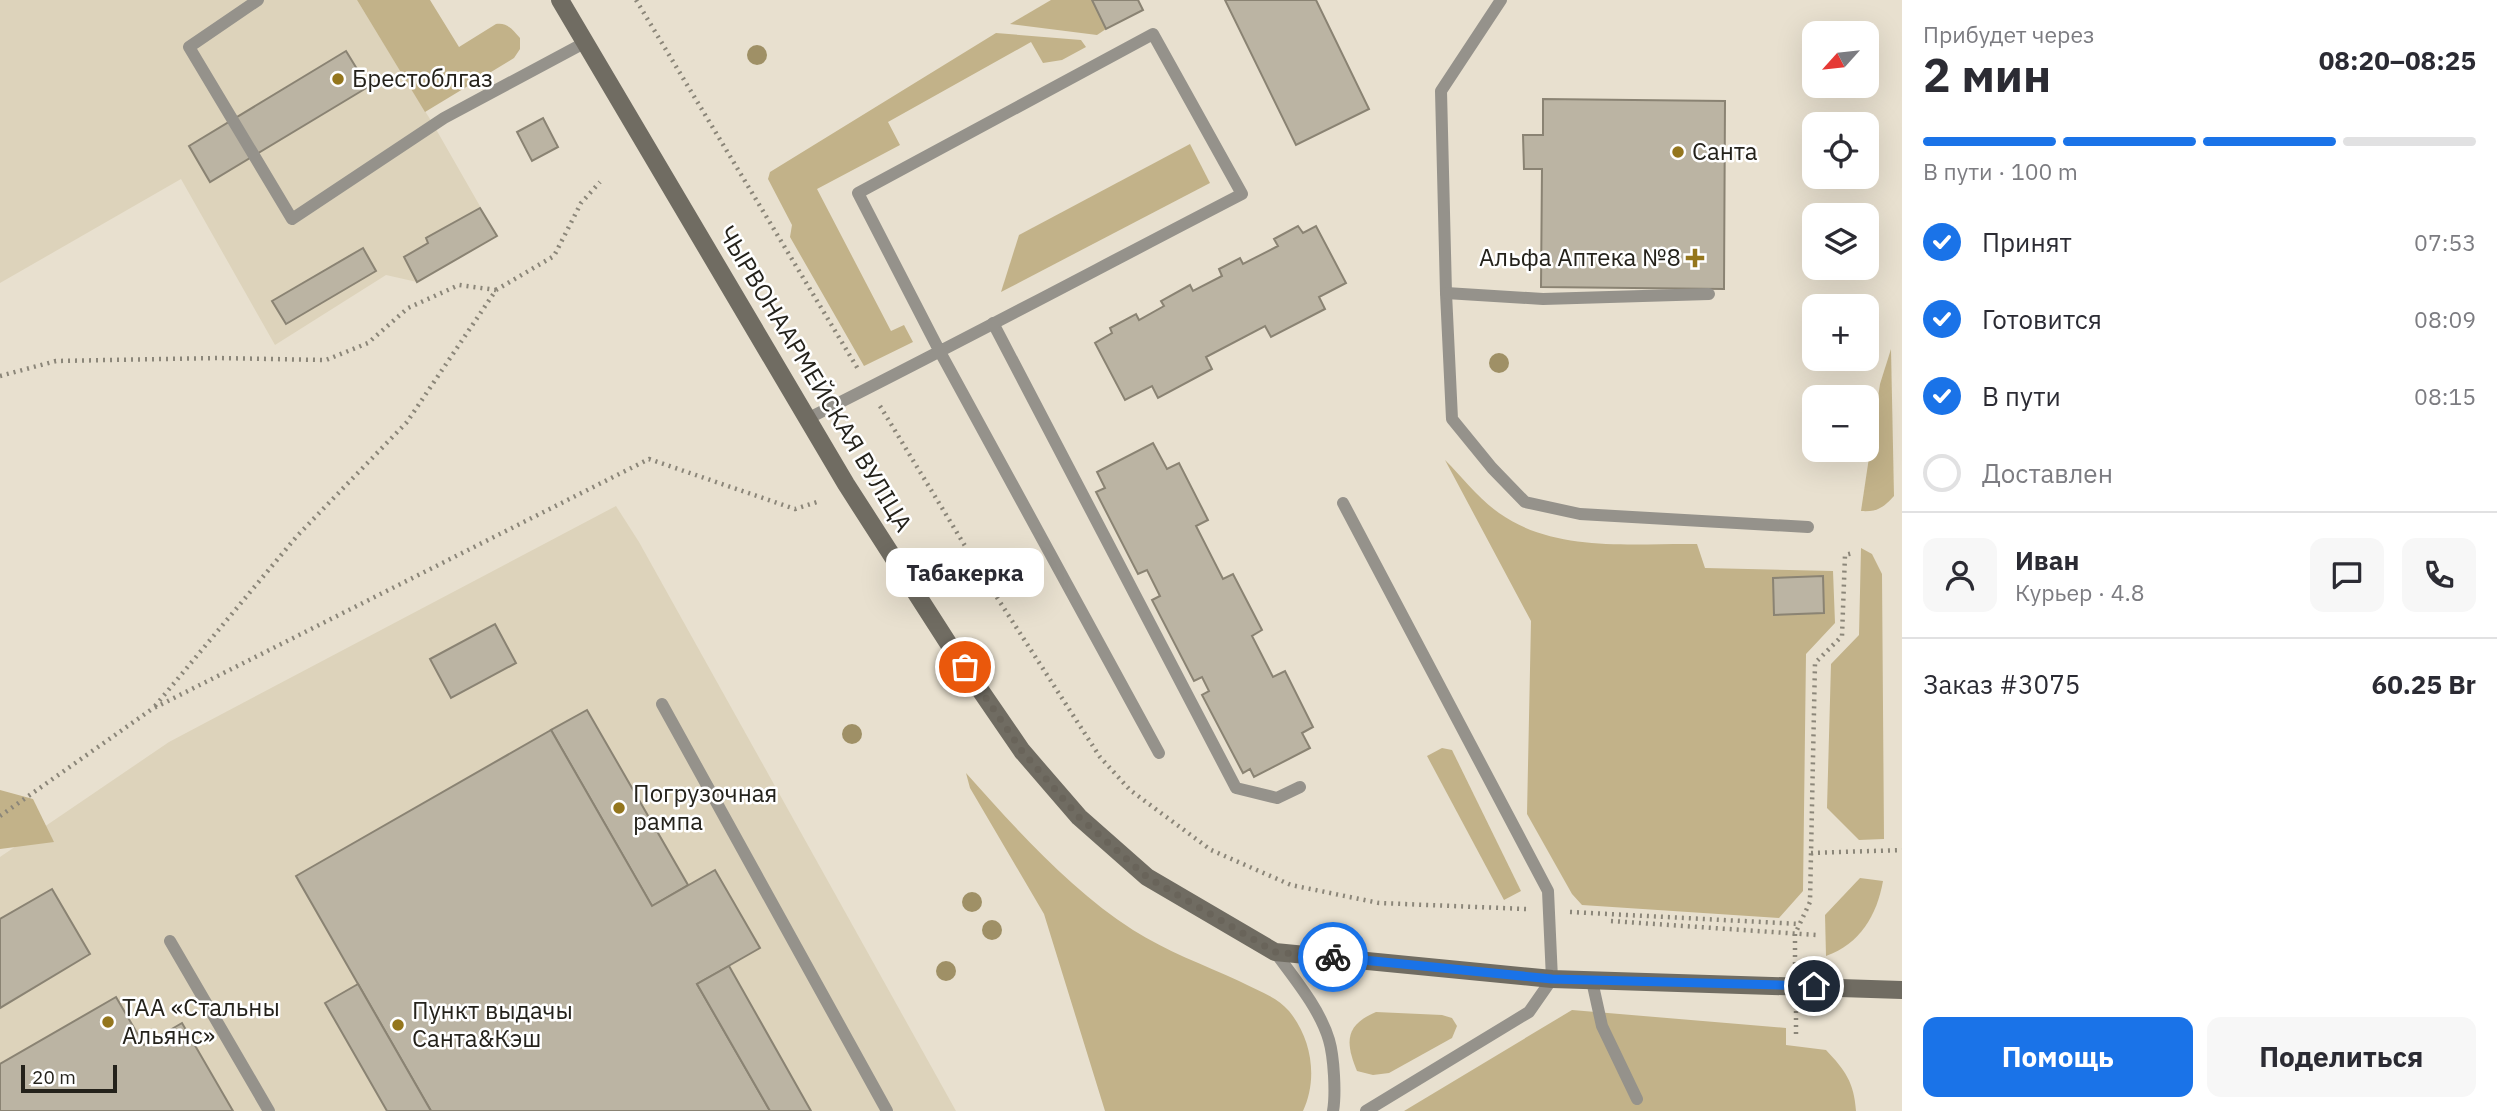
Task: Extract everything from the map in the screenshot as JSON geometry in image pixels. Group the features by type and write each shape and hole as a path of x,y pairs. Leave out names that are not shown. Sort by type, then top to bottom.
{"street":[{"name":"ЧЫРВОНААРМЕЙСКАЯ ВУЛІЦА","path":"560,0 846,484 972,677 1022,751 1079,817 1147,877 1275,952 1552,979 1902,990"}],"lane":[{"path":"258,0 189,47 292,219 444,118 586,42"},
{"path":"1501,0 1441,91 1452,419 1492,468 1525,502 1580,514 1808,527"},
{"path":"807,419 939,350 1242,194 1153,34 858,193 939,350 1159,753"},
{"path":"1446,293 1543,299 1709,294"},
{"path":"993,323 1236,788 1277,798 1300,787"},
{"path":"1343,503 1548,891 1552,979 1529,1012 1366,1111"},
{"path":"662,704 887,1111"},
{"path":"170,941 269,1111"},
{"path":"1275,952 1307,996 1330,1041 1335,1097 1333,1111"},
{"path":"1591,981 1602,1026 1637,1099"}],"path":[{"path":"636,0 869,387"},
{"path":"152,709 297,536 407,422 496,290 554,256 581,203 600,182"},
{"path":"0,376 56,360 326,360 368,343 408,308 459,285 496,290"},
{"path":"0,816 152,709 649,459 795,509 817,502"},
{"path":"1795,934 1810,902 1815,663 1842,636 1845,555 1853,553"},
{"path":"1811,853 1902,850"},
{"path":"1549,911 1800,924"},
{"path":"1611,922 1816,935"}],"shaded area":[{"path":"0,0 357,0 497,236 417,282 386,275 275,345 181,179 0,283"},
{"path":"357,0 430,0 459,47 496,24 503,24 510,27 520,38 520,49 514,58 425,112"},
{"path":"1051,0 1092,0 1106,29 1097,35 1010,24"},
{"path":"996,33 1081,40 1086,47 1062,60 1043,63 1031,42 888,122 900,145 817,189 891,331 904,325 913,342 864,366 790,237 792,225 768,179 770,172"},
{"path":"1190,144 1210,183 1001,292 1019,235"},
{"path":"1891,349 1894,496 1879,508 1861,511 1868,462 1879,462 1880,384"},
{"path":"1445,460 1499,513 1544,535 1595,543 1697,544 1705,568 1833,571 1835,623 1806,654 1803,891 1779,918 1582,905 1572,894 1527,814 1531,621"},
{"path":"616,506 639,542 956,1111 0,1111 0,857 169,742"},
{"path":"1861,548 1872,554 1882,574 1884,839 1859,840 1827,808 1831,664 1859,635"},
{"path":"1442,748 1452,750 1521,891 1504,900 1427,756"},
{"path":"966,773 1045,857 1110,914 1159,945 1272,997 1289,1011 1303,1034 1310,1060 1310,1086 1303,1111 1105,1111 1044,914 970,788"},
{"path":"0,790 33,799 54,842 0,849"},
{"path":"1860,878 1883,881 1871,917 1848,944 1826,956 1825,915"},
{"path":"1572,1010 1786,1028 1786,1045 1826,1050 1838,1064 1851,1084 1856,1111 1404,1111"},
{"path":"1376,1012 1442,1015 1452,1018 1457,1026 1452,1038 1389,1073 1373,1075 1357,1071 1350,1036 1358,1023"}],"building":[{"path":"1092,0 1138,0 1143,10 1106,29"},
{"path":"1225,0 1316,0 1369,109 1296,145"},
{"path":"346,51 368,87 210,182 189,146"},
{"path":"1543,99 1725,101 1724,289 1541,287 1542,169 1524,169 1523,135 1543,135"},
{"path":"543,118 558,147 532,161 517,132"},
{"path":"480,208 497,236 417,282 404,257 428,243 426,238"},
{"path":"1298,226 1303,233 1316,226 1346,283 1319,297 1325,309 1271,337 1265,326 1206,357 1212,369 1158,398 1152,386 1125,400 1095,343 1112,333 1110,328 1136,314 1139,320 1164,306 1161,301 1190,285 1193,291 1222,276 1219,269 1240,258 1243,264 1278,246 1274,239"},
{"path":"363,248 376,271 286,324 272,301"},
{"path":"1153,443 1167,469 1179,463 1208,520 1196,526 1223,579 1233,574 1262,630 1252,636 1273,677 1285,671 1313,727 1302,733 1310,748 1254,777 1250,769 1243,773 1202,695 1209,691 1202,677 1194,681 1152,600 1160,596 1147,570 1138,574 1096,492 1105,488 1097,472"},
{"path":"1823,576 1824,613 1774,615 1773,578"},
{"path":"495,624 516,663 451,698 430,659"},
{"name":"Погрузочная рампа","path":"587,710 688,885 652,906 551,730"},
{"path":"551,730 652,906 715,870 760,948 697,984 770,1111 431,1111 296,876"},
{"path":"52,889 90,954 0,1008 0,919"},
{"path":"729,966 811,1111 770,1111 697,984"},
{"path":"358,984 431,1111 387,1111 325,1003"},
{"path":"116,997 144,1045 182,1023 233,1111 0,1111 0,1064"}],"way so far":[{"path":"965,667 1022,751 1079,817 1147,877 1275,952 1333,957"}],"place":[{"name":"Брестоблгаз","path":"338,79"},
{"name":"Санта","path":"1678,152"},
{"name":"Альфа Аптека №8","path":"1695,258"},
{"name":"Табакерка","path":"965,667"},
{"name":"Погрузочная рампа","path":"619,808"},
{"name":"ТАА «Стальны Альянс»","path":"108,1022"},
{"name":"Пункт выдачы Санта&Кэш","path":"398,1025"}],"route":[{"path":"1333,957 1552,979 1814,986"}]}
